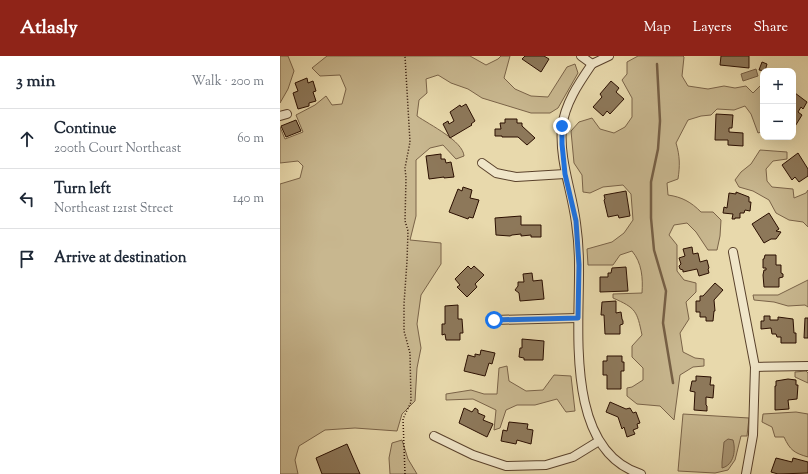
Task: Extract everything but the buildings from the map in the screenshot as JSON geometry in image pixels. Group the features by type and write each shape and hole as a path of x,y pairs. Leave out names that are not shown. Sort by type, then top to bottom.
{"street":[{"path":"582,56 592,64"},
{"path":"609,56 592,64 576,89 568,104 562,126 562,144 565,174 576,221 579,265 578,318 580,363 585,405 599,441 614,460 634,472 642,474"},
{"path":"482,163 496,173 516,177 565,174"},
{"path":"734,252 755,367 754,435 746,474"},
{"path":"494,320 578,318"},
{"path":"755,367 808,366"},
{"path":"434,436 473,455 506,466 546,465 573,457 599,441"}],"path":[{"path":"405,56 410,142 405,168 404,221 408,231 404,331 410,353 411,402 403,419 405,474"}],"shaded area":[{"path":"280,56 288,56 294,71 288,89 280,103"},
{"path":"327,56 470,56 486,65 501,56 510,56 504,78 515,89 531,96 548,97 567,67 575,64 578,73 558,108 550,113 531,113 482,98 468,89 451,83 438,75 426,79 427,93 419,100 417,116 452,139 462,150 464,156 456,159 443,145 430,148 416,160 416,216 410,240 441,243 441,264 421,295 417,324 421,348 417,368 415,401 402,414 397,431 355,428 325,430 299,446 295,460 298,474 280,474 280,184 300,178 303,166 298,161 280,163 280,127 285,139 303,132 296,115 315,105 326,96 332,105 342,104 346,89 340,75 320,76 312,68"},
{"path":"638,56 683,56 682,76 688,86 708,89 724,86 735,88 746,86 753,93 760,86 760,132 758,133 751,114 745,106 734,110 717,109 711,115 688,120 676,143 679,161 678,179 667,183 668,195 686,200 701,212 713,212 721,220 717,250 708,250 696,232 687,223 674,225 669,235 677,245 677,271 684,280 696,283 696,292 686,302 689,319 680,333 683,352 695,358 704,359 704,366 693,367 680,375 674,420 660,406 637,404 627,396 627,388 632,387 643,380 643,368 632,357 632,346 642,335 637,315 627,305 613,298 613,294 642,293 641,271 638,261 632,251 620,255 613,265 588,265 587,249 612,242 624,233 633,220 631,194 623,185 603,187 590,193 583,192 582,175 574,163 571,131 579,122 592,118 600,129 614,133 625,127 632,117 632,98 622,80 627,74 627,62"},
{"path":"756,69 758,76 743,81 741,74"},
{"path":"760,150 787,152 787,159 773,161 766,169 767,181 772,187 793,189 794,198 806,193 808,190 808,227 803,222 789,220 776,213 769,200 753,191 739,187 735,180 741,172 751,164"},
{"path":"808,280 808,307 805,305 788,306 774,302 754,300 753,295 778,295"},
{"path":"507,366 509,381 526,391 543,390 554,375 571,376 575,411 566,412 557,399 535,405 517,405 506,410 500,428 494,430 496,410 473,399 446,400 446,394 471,390 484,394 497,394 499,368"},
{"path":"806,371 808,373 808,383 795,377 795,372"},
{"path":"796,412 808,414 808,457 793,450 788,445 784,437 775,437 772,427 762,422 763,414"},
{"path":"683,414 749,418 747,436 741,436 735,460 728,470 715,473 678,471"},
{"path":"728,439 733,440 733,457 729,464 722,468 724,442"},
{"path":"402,440 408,459 417,474 390,474 389,458 392,443"}],"waterway":[{"path":"657,64 660,121 658,149 651,182 651,218 654,250 666,291 663,323 673,383"}],"route":[{"path":"494,320 578,318 579,265 576,221 565,174 562,126"}]}
